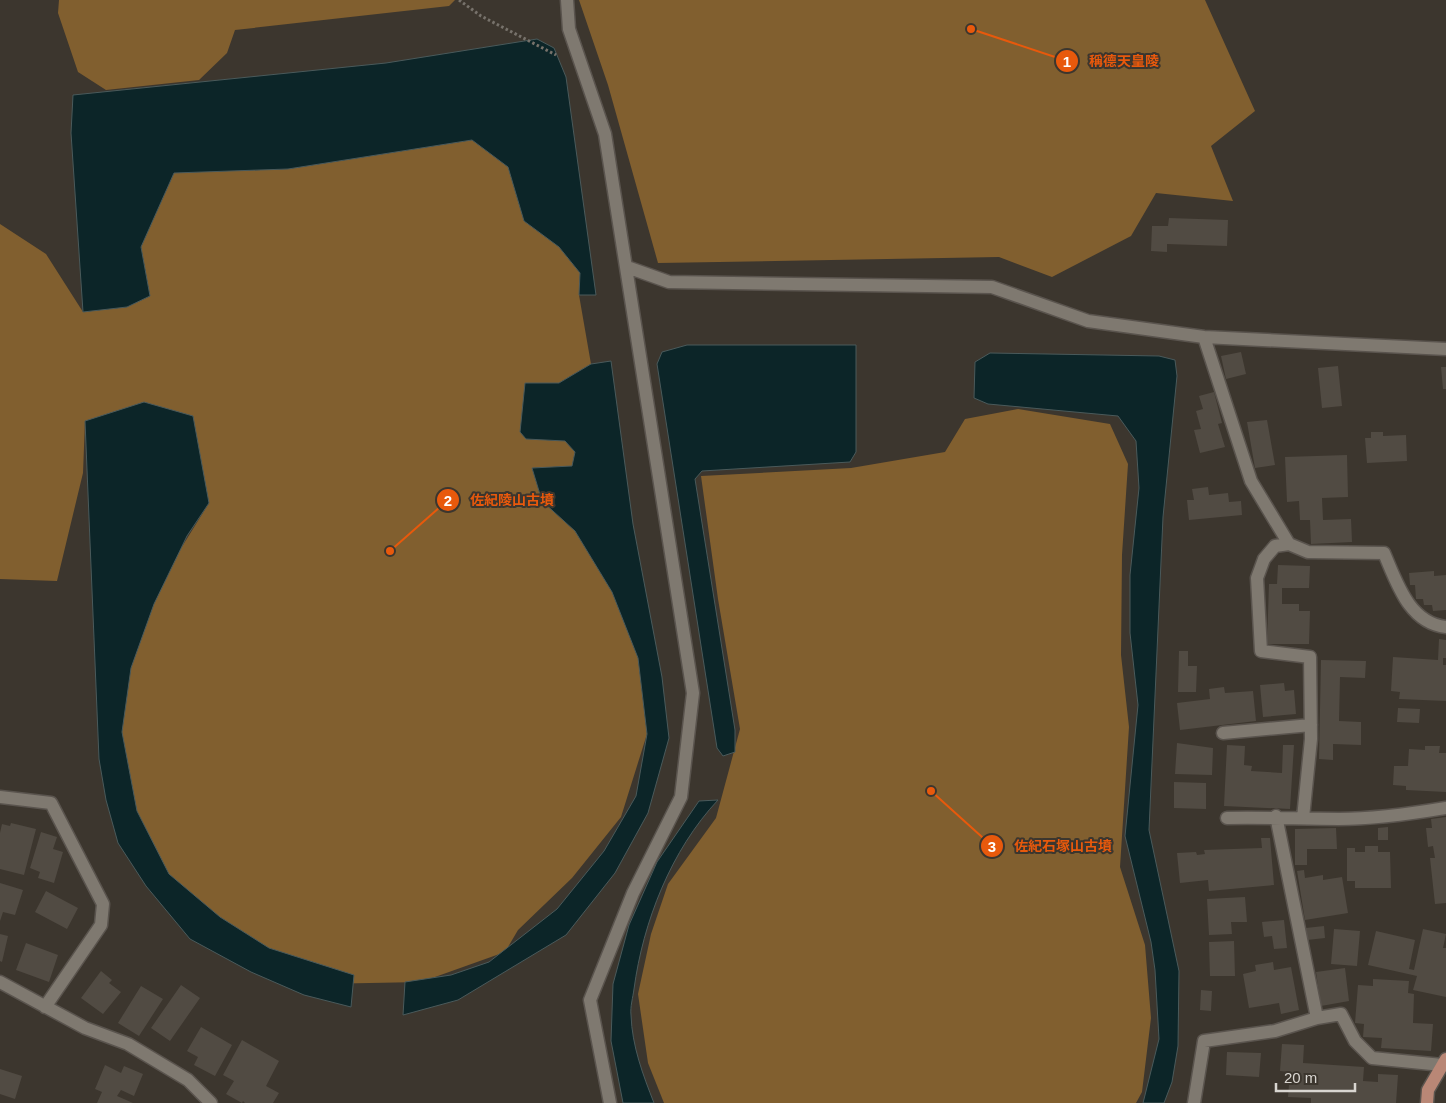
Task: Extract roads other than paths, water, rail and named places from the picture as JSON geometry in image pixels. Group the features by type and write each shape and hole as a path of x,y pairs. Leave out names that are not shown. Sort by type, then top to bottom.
{"main road":[{"path":"1426,1103 1428,1090 1444,1062"}],"street":[{"path":"567,0 569,29 605,134 693,694 681,797 633,893 590,1000 610,1103"},
{"path":"627,267 670,282 992,287 1088,321 1204,338 1446,349"},
{"path":"1204,338 1251,481 1289,544"},
{"path":"1303,818 1311,725 1310,657 1261,651 1257,578 1264,558 1275,546 1289,544 1308,552 1384,553 1400,589 1414,612 1437,626 1446,627"},
{"path":"1223,733 1311,725"},
{"path":"0,797 51,803 103,904 101,925 45,1007"},
{"path":"1227,818 1276,816 1340,819 1396,816 1446,808"},
{"path":"1276,816 1317,1018"},
{"path":"0,982 85,1028 128,1044 188,1080 211,1103"},
{"path":"1194,1103 1204,1041 1275,1031 1317,1018 1341,1014 1355,1041 1372,1058 1444,1062"}],"water":[{"path":"537,39 554,48 566,77 596,295 579,295 580,273 559,247 524,221 508,167 472,140 288,169 174,173 141,247 150,296 127,307 83,312 71,133 73,95 386,63"},
{"path":"687,345 856,345 856,452 850,462 702,471 695,479 735,730 735,752 723,756 717,748 657,364 662,352"},
{"path":"990,353 1159,356 1175,360 1177,376 1163,517 1149,830 1179,971 1178,1046 1172,1082 1164,1103 1143,1103 1159,1039 1155,970 1151,942 1125,836 1138,705 1130,633 1130,575 1139,488 1136,441 1118,416 988,404 974,398 975,362"},
{"path":"611,361 633,524 662,677 669,738 648,813 615,873 566,935 458,1000 403,1015 405,982 451,975 489,962 557,909 604,851 636,796 647,734 638,658 612,592 575,531 542,501 532,468 572,466 575,452 565,441 526,439 520,432 525,383 559,383 591,364"},
{"path":"144,402 193,416 209,503 187,536 154,604 131,668 122,732 137,811 169,874 220,917 269,948 354,975 351,1007 304,995 251,972 190,939 146,886 118,843 106,800 99,759 85,421"},
{"path":"718,800 686,841 673,864 652,913 638,964 631,1005 633,1038 654,1103 623,1103 611,1041 613,984 629,925 657,862 699,801"}],"place":[{"name":"稱德天皇陵","path":"971,29"},
{"name":"佐紀陵山古墳","path":"390,551"},
{"name":"佐紀石塚山古墳","path":"931,791"}]}
